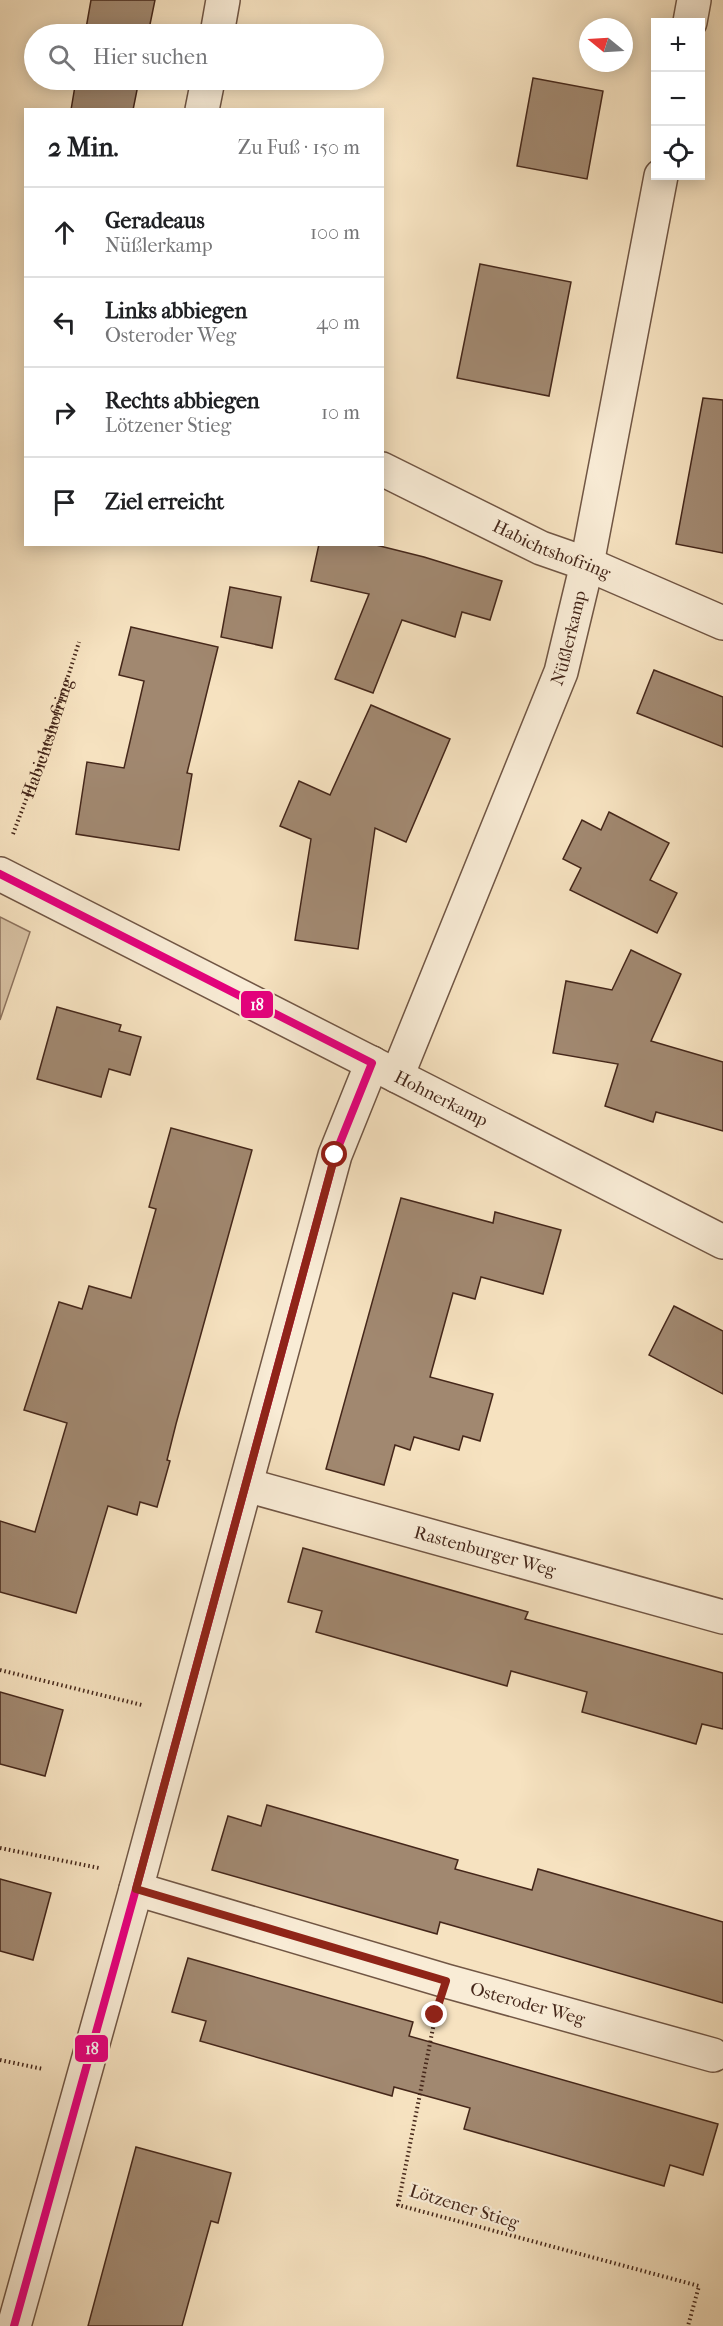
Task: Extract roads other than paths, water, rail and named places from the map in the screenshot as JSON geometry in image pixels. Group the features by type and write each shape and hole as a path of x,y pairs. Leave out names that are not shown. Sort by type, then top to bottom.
{"street":[{"path":"219,24 223,0"},
{"path":"691,18 694,0"},
{"path":"202,108 206,90"},
{"name":"Nüßlerkamp","path":"14,2326 138,1883 335,1155 384,1070 561,672 587,564 660,180"},
{"name":"Habichtshofring","path":"384,470 522,539 587,564 723,623"},
{"name":"Hohnerkamp","path":"0,874 723,1242"},
{"name":"Rastenburger Weg","path":"246,1485 723,1617"},
{"name":"Osteroder Weg","path":"138,1883 446,1981 713,2055"}]}
